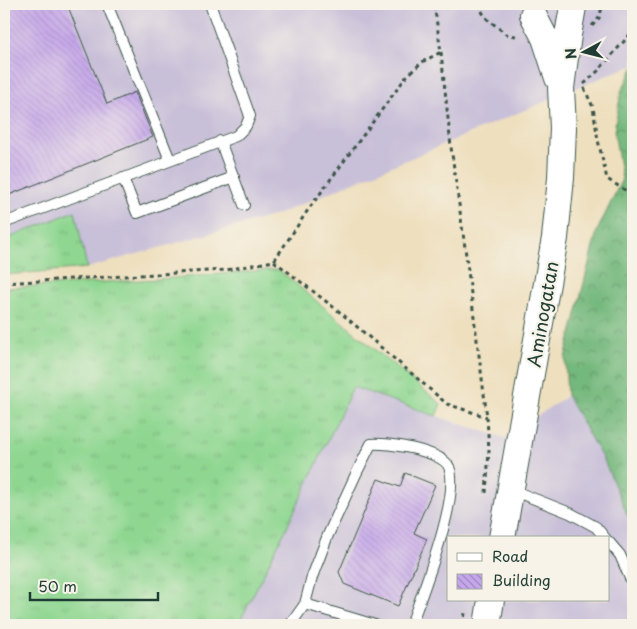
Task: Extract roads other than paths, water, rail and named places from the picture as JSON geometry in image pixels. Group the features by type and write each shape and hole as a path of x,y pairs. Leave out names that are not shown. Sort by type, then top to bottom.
{"street":[{"name":"Aminogatan","path":"525,9 541,17 558,15 566,12 574,5"},
{"name":"Aminogatan","path":"502,536 555,238 561,178 561,88 574,5"},
{"name":"Aminogatan","path":"525,9 545,38 561,88"},
{"path":"487,625 491,602"}],"lane":[{"path":"107,4 170,160"},
{"path":"4,222 236,136 246,126 250,116 210,4"},
{"path":"220,142 244,205"},
{"path":"123,178 137,213 234,177"},
{"path":"290,625 306,604 312,577 328,535 356,474 371,444 378,443 425,452 444,460 449,466 452,482 448,512 412,625"},
{"path":"511,490 570,513 596,527 603,536"},
{"path":"610,544 620,555 633,585"},
{"path":"306,604 375,625"}]}
